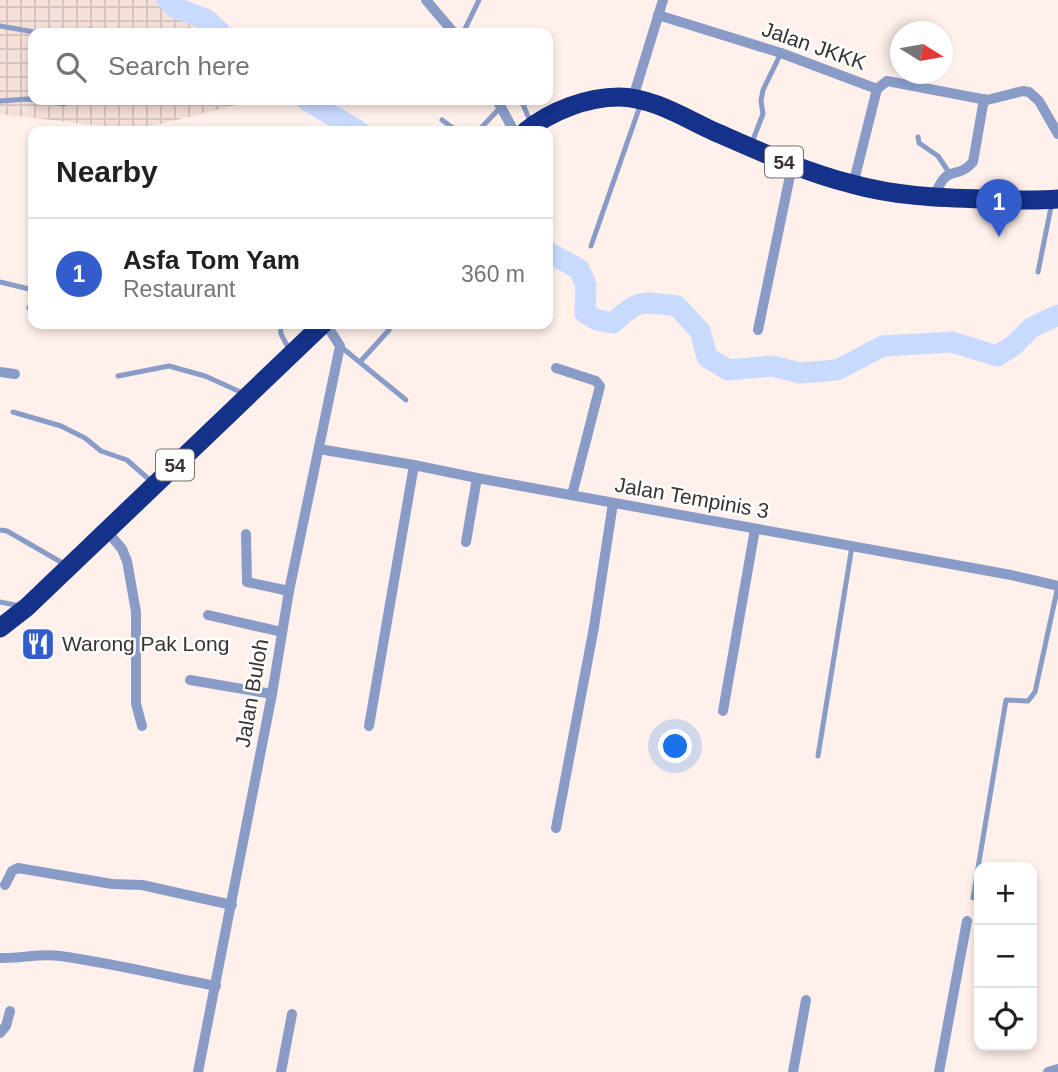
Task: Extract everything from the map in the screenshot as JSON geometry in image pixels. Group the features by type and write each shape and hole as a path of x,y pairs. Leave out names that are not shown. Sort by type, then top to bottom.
{"highway":[{"name":"54","path":"531,126 561,110 592,100 619,97 638,99 792,166 853,185 894,194 934,198 1055,199"},
{"name":"54","path":"4,629 320,329"}],"street":[{"path":"426,0 450,28"},
{"path":"638,99 663,0"},
{"name":"Jalan JKKK","path":"658,15 781,53 877,89 887,81 984,99 1028,92 1039,101 1058,134"},
{"path":"853,185 877,89"},
{"path":"934,198 940,181 950,174 968,168 973,162 984,99"},
{"path":"500,105 520,126"},
{"path":"758,330 792,166"},
{"path":"328,329 340,346"},
{"name":"Jalan Buloh","path":"198,1072 272,694 289,591 340,346"},
{"path":"556,368 596,382 600,386 572,495"},
{"path":"0,372 15,374"},
{"name":"Jalan Tempinis 3","path":"319,449 1011,575 1058,586"},
{"path":"369,726 414,465"},
{"path":"466,542 477,478"},
{"path":"556,828 594,627 613,503"},
{"path":"723,711 755,529"},
{"path":"107,531 122,549 127,561 136,612 136,704 142,726"},
{"path":"246,534 247,582 289,591"},
{"path":"208,615 282,632"},
{"path":"190,680 272,694"},
{"path":"5,885 12,871 19,868 112,884 142,884 232,905"},
{"path":"939,1072 967,921"},
{"path":"0,958 59,956 216,986"},
{"path":"793,1072 807,1000"},
{"path":"0,1033 6,1026 10,1011"},
{"path":"281,1072 292,1014"},
{"path":"1048,1072 1058,1069"}],"lane":[{"path":"465,28 479,0"},
{"path":"0,26 28,31"},
{"path":"750,147 763,114 763,90 781,53"},
{"path":"0,102 28,99"},
{"path":"591,246 638,99"},
{"path":"482,126 498,105"},
{"path":"522,105 524,126"},
{"path":"443,120 450,126"},
{"path":"918,137 919,144 938,156 950,174"},
{"path":"1038,272 1055,199"},
{"path":"0,282 28,289"},
{"path":"280,329 292,354"},
{"path":"360,362 389,329"},
{"path":"340,346 406,400"},
{"path":"118,376 169,366 205,376 248,396"},
{"path":"13,412 61,426 85,438 100,451 127,460 155,484"},
{"path":"0,530 69,567"},
{"path":"818,756 852,546"},
{"path":"973,898 1006,700 1028,701 1035,692 1058,586"},
{"path":"0,602 27,607"}],"shaded area":[{"path":"0,0 174,0 200,28 28,28 28,105 237,105 152,126 102,126 0,114"}],"waterway":[{"path":"167,0 176,8 206,19 216,28"},
{"path":"315,105 350,126"},
{"path":"553,255 579,269 586,285 585,313 597,320 613,323 629,309 642,304 677,306 700,331 707,357 728,370 772,366 800,373 837,370 883,346 952,342 997,356 1013,346 1031,328 1058,315"}],"place":[{"name":"Asfa Tom Yam","path":"999,237"},
{"name":"Warong Pak Long","path":"38,644"}]}
